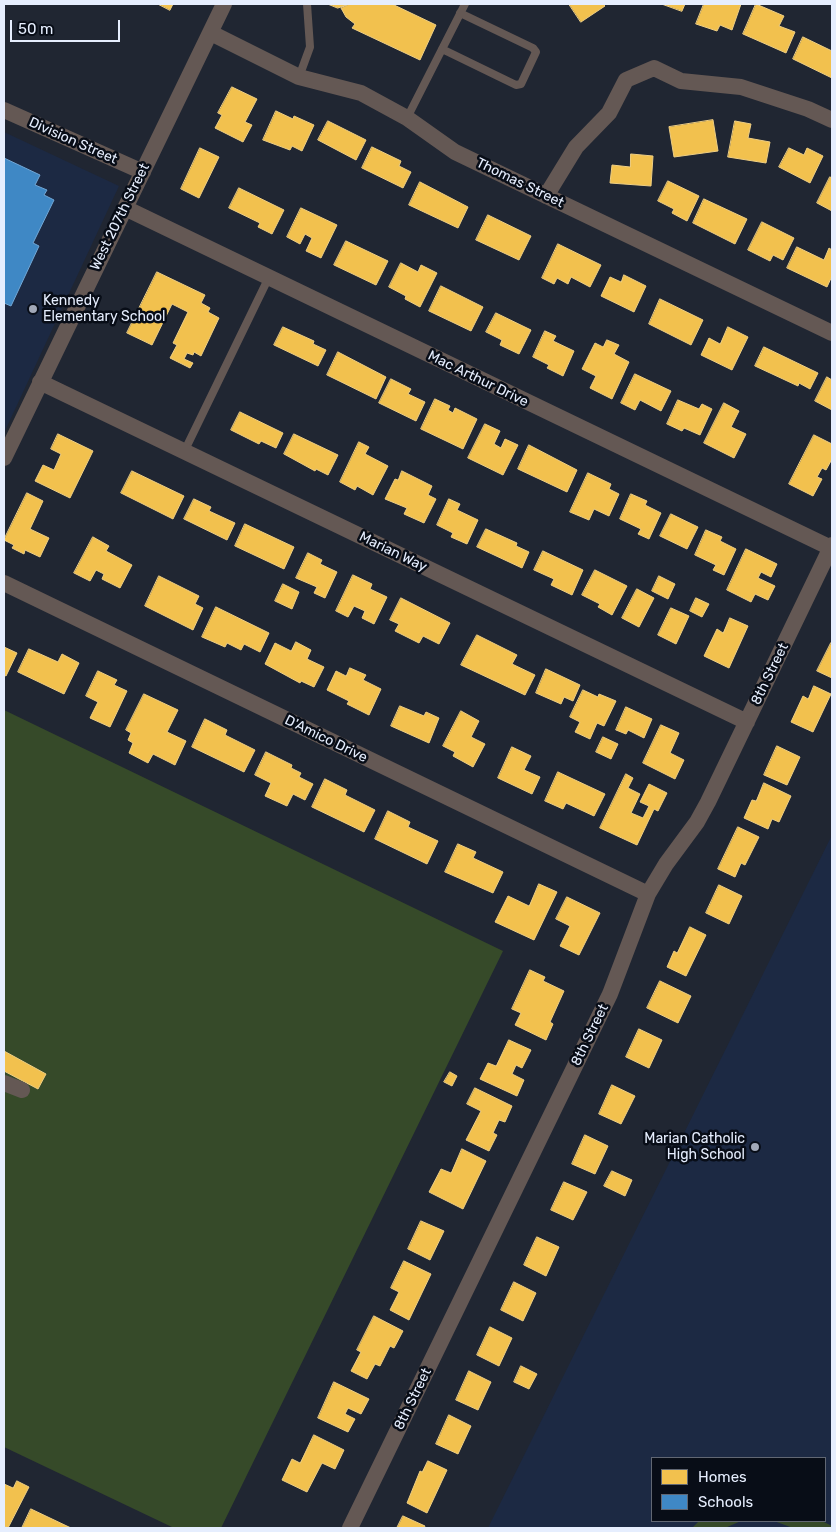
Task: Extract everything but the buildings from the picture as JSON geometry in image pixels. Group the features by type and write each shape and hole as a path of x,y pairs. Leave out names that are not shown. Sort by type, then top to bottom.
{"street":[{"name":"West 207th Street","path":"4,458 224,4"},
{"name":"Thomas Street","path":"210,33 299,77 361,93 407,118 455,152 832,333"},
{"path":"546,196 576,147 609,113 626,80 654,68 681,81 741,87 808,109 832,120"},
{"name":"Division Street","path":"4,110 143,172"},
{"name":"Mac Arthur Drive","path":"125,208 832,547"},
{"name":"Marian Way","path":"40,382 747,722"},
{"name":"8th Street","path":"350,1528 610,994 648,894 666,864 697,822 832,547"},
{"name":"D'Amico Drive","path":"4,583 648,894"},
{"path":"4,1083 22,1090"}],"lane":[{"path":"299,77 310,47 307,4"},
{"path":"407,118 465,4"},
{"path":"442,49 516,85 521,84 536,52 532,48 460,13"},
{"path":"184,452 268,278"}],"shaded area":[{"name":"Kennedy Elementary School","path":"4,132 119,186 4,433"},
{"name":"Marian Catholic High School","path":"832,835 832,1528 488,1528"}],"green space":[{"path":"4,710 503,951 221,1528 174,1528 4,1447"},
{"path":"698,1522 739,1522 725,1528 692,1528"},
{"path":"777,1522 824,1522 832,1526 832,1528 793,1528"}],"place":[{"name":"Kennedy Elementary School","path":"33,309"},
{"name":"Marian Catholic High School","path":"755,1147"}]}
